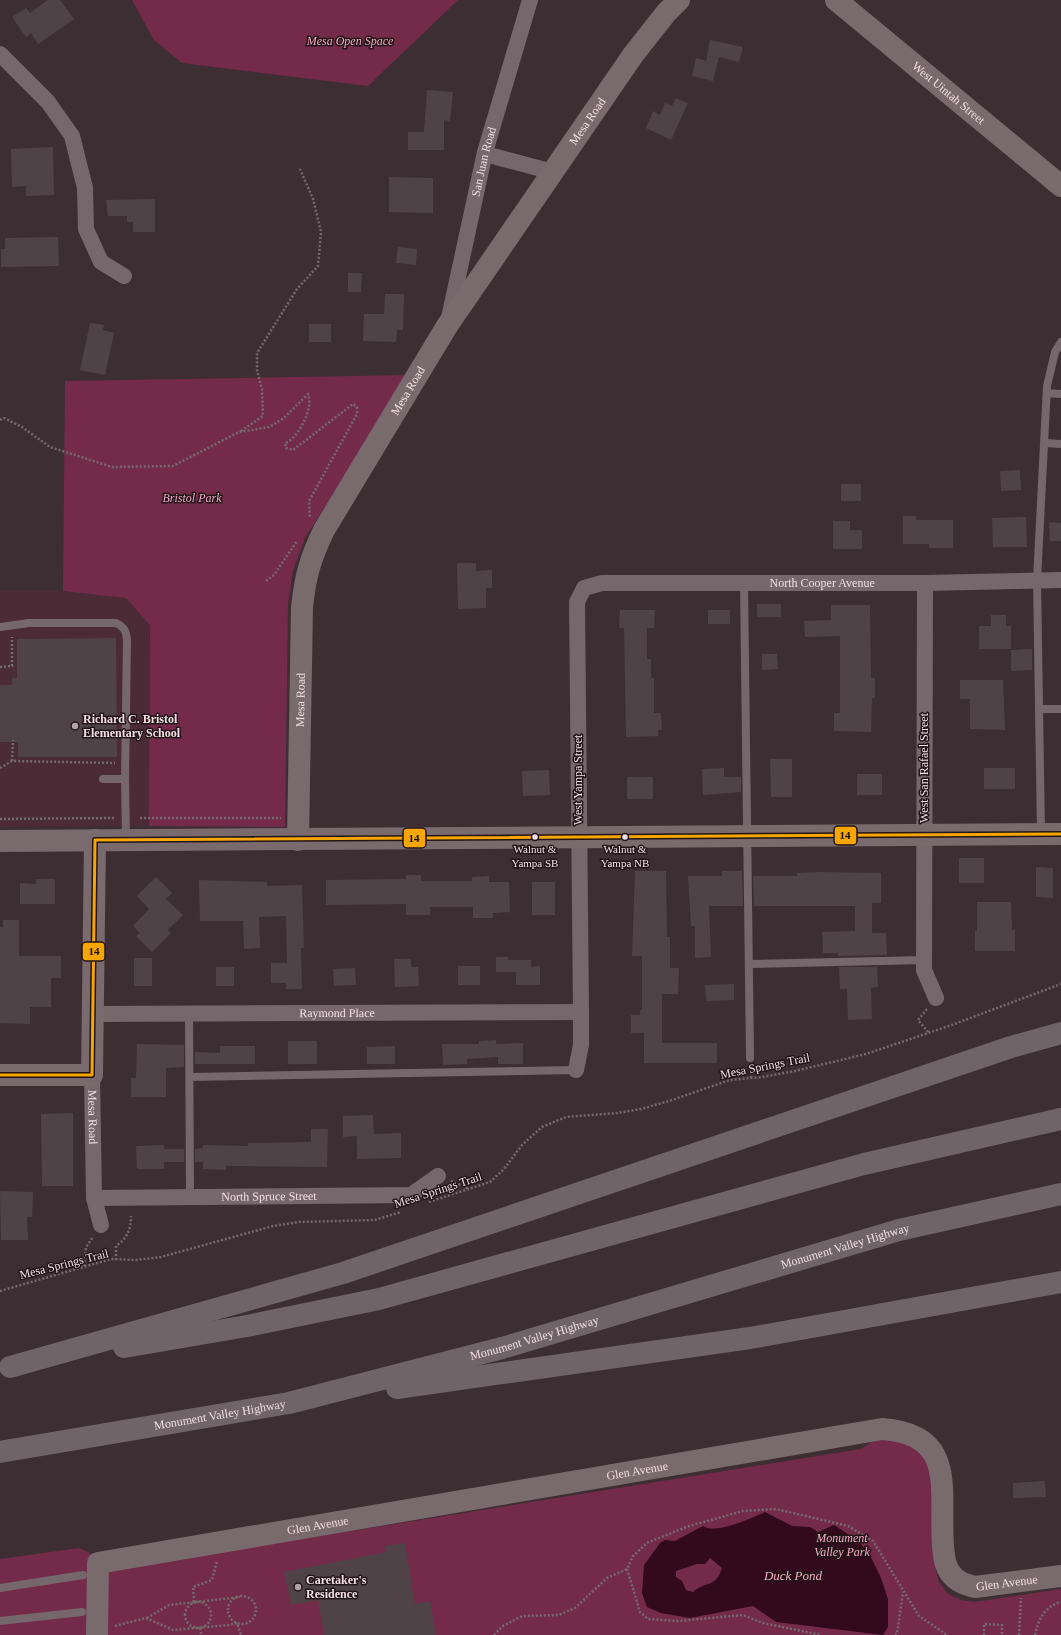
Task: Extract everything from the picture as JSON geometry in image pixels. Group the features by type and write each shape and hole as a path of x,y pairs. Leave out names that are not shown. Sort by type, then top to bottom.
{"highway":[{"path":"5,1368 343,1273 996,1052 1061,1033"},
{"path":"5,1368 247,1326 379,1299 864,1164 1061,1119"},
{"name":"Monument Valley Highway","path":"0,1452 289,1403 502,1348 899,1230 1061,1194"},
{"path":"289,1403 750,1338 1061,1282"}],"main road":[{"name":"Mesa Road","path":"298,840 302,608 304,580 311,557 324,530 447,326 633,55 666,13 679,0"},
{"name":"West Uintah Street","path":"836,0 1061,186"},
{"path":"0,841 1051,834"},
{"name":"Mesa Road","path":"92,1075 95,840"},
{"path":"0,1075 92,1075"},
{"name":"Glen Avenue","path":"90,1569 226,1542 888,1430 908,1433 918,1438 934,1453 939,1464 941,1473 945,1563 955,1578 964,1584 975,1587 1061,1576"},
{"path":"90,1569 106,1631"}],"street":[{"name":"San Juan Road","path":"447,326 485,154 530,0"},
{"path":"0,54 48,102 72,136 85,188 86,229 101,262 124,276"},
{"path":"485,154 553,172"},
{"name":"North Cooper Avenue","path":"584,588 602,583 925,583 1061,580"},
{"name":"West San Rafael Street","path":"925,583 924,970 936,998"},
{"name":"West Yampa Street","path":"576,1070 581,1045 577,602 584,588"},
{"name":"Raymond Place","path":"93,1014 581,1012"},
{"name":"Mesa Road","path":"92,1075 94,1198 101,1225"},
{"name":"North Spruce Street","path":"94,1198 411,1195 438,1176"}],"lane":[{"path":"1051,834 1039,709 1037,580 1047,393 1055,352 1061,342"},
{"path":"1047,393 1061,394"},
{"path":"1045,443 1061,444"},
{"path":"744,583 750,1058"},
{"path":"0,626 29,623 116,623 123,626 126,632 126,840"},
{"path":"1039,709 1061,709"},
{"path":"103,779 125,779"},
{"path":"749,964 924,960"},
{"path":"189,1013 190,1198"},
{"path":"190,1076 576,1070"},
{"path":"0,1588 90,1569"},
{"path":"0,1621 82,1612"}],"path":[{"path":"0,420 4,418 22,427 50,447 112,467 173,466 239,432 263,416 262,389 257,370 257,352 297,289 318,266 321,232 313,200 300,169"},
{"path":"239,432 269,427 284,418 308,394 309,407 296,436 290,441 285,442 286,448 293,450 353,404 357,407 357,414 310,501 310,523"},
{"path":"266,581 274,575 301,536"},
{"path":"0,666 12,666 12,634"},
{"path":"12,761 13,740"},
{"path":"0,768 12,761 125,763"},
{"path":"0,819 120,818"},
{"path":"140,818 289,818"},
{"name":"Mesa Springs Trail","path":"426,1203 490,1182 504,1169 522,1145 542,1127 566,1117 617,1113 641,1108 669,1102 730,1080 775,1075 866,1054 1061,984"},
{"path":"929,1032 918,1020 936,998"},
{"path":"438,1176 470,1189"},
{"name":"Mesa Springs Trail","path":"0,1291 84,1266 116,1260 136,1260 161,1257 243,1233 273,1226 299,1222 375,1220 404,1210"},
{"path":"116,1260 116,1246 129,1232 131,1216"},
{"path":"84,1266 86,1247 101,1225"},
{"path":"494,1635 504,1626 522,1616 559,1615 575,1608 607,1578 627,1569 634,1556 647,1544 686,1527 743,1511 776,1508 848,1526 873,1541 919,1616 947,1635"},
{"path":"194,1602 193,1587 212,1580 226,1542"},
{"path":"627,1569 640,1612 648,1619 678,1621 743,1615 763,1623 822,1635"},
{"path":"1019,1635 1022,1582"},
{"path":"895,1635 897,1634 904,1592"},
{"path":"240,1597 232,1601 229,1610 232,1619 237,1623 241,1635"},
{"path":"106,1631 146,1618 169,1605 240,1597 252,1600 256,1607 256,1614 247,1623 200,1628 173,1630 146,1618"},
{"path":"194,1602 204,1603 211,1612 210,1620 207,1624 200,1628 190,1626 185,1618 187,1607 194,1602"},
{"path":"1035,1635 1041,1617 1050,1607 1061,1602"},
{"path":"984,1635 984,1624 1002,1625 1002,1635"},
{"path":"200,1628 201,1635"}],"shaded area":[{"name":"Richard C. Bristol Elementary School","path":"0,591 63,591 126,598 150,625 149,826 0,827"}],"green space":[{"name":"Mesa Open Space","path":"132,0 458,0 368,86 182,63 154,40"},
{"name":"Bristol Park","path":"409,375 305,538 293,571 288,605 285,827 149,826 150,625 126,598 63,591 65,381"},
{"name":"Monument Valley Park","path":"884,1438 907,1442 926,1458 933,1487 935,1567 939,1582 948,1594 961,1600 974,1602 1061,1589 1061,1635 0,1635 0,1559 79,1548 122,1568 861,1449 872,1442"}],"water":[{"name":"Duck Pond","path":"765,1512 792,1526 810,1527 818,1532 834,1525 854,1538 868,1551 881,1578 888,1599 888,1627 883,1635 776,1622 753,1606 690,1618 661,1613 647,1607 642,1593 644,1565 660,1543 665,1540 675,1541 703,1526 716,1528 734,1525","holes":["710,1558 722,1568 717,1579 693,1592 686,1590 682,1581 676,1577 676,1571 697,1564 705,1564"]}],"building":[{"path":"48,0 60,0 74,19 38,44 31,33 26,37 12,17 26,8 30,13"},
{"path":"710,40 743,47 739,62 719,57 713,81 692,76 696,58 706,61"},
{"path":"427,90 453,92 450,121 444,120 444,150 408,150 408,132 424,132"},
{"path":"676,98 688,103 671,140 646,128 653,111 660,115 665,103 672,106"},
{"path":"53,147 54,195 26,196 26,186 12,187 11,149"},
{"path":"389,177 433,178 433,213 389,212"},
{"path":"155,199 155,232 133,232 133,222 127,222 127,216 108,216 106,200"},
{"path":"58,237 59,266 1,267 1,249 5,249 5,238"},
{"path":"398,247 417,249 416,265 396,263"},
{"path":"348,273 362,273 361,292 348,292"},
{"path":"385,294 404,294 403,330 397,330 396,342 363,341 364,314 384,314"},
{"path":"90,323 104,325 103,330 114,333 105,375 80,370"},
{"path":"309,324 331,324 331,342 309,342"},
{"path":"1020,470 1021,490 1001,491 1000,471"},
{"path":"841,484 861,484 861,501 841,501"},
{"path":"903,516 916,516 916,520 953,520 953,548 929,548 929,544 903,544"},
{"path":"1026,517 1027,547 993,547 992,518"},
{"path":"833,521 850,521 850,530 862,530 862,549 833,549"},
{"path":"1049,522 1061,523 1061,541 1050,541"},
{"path":"457,563 476,563 476,571 492,570 492,588 486,588 486,608 458,609"},
{"path":"757,604 781,604 781,617 757,617"},
{"path":"831,605 870,605 871,678 875,678 875,698 872,698 871,732 834,731 834,713 840,713 840,636 805,637 804,621 831,620"},
{"path":"620,610 655,610 654,628 647,628 647,659 651,659 651,678 654,678 654,713 661,713 662,730 658,730 658,736 626,737 624,628 619,628"},
{"path":"708,610 730,610 730,624 708,624"},
{"path":"991,615 1006,615 1006,626 1011,626 1011,649 979,649 979,626 991,626"},
{"name":"Richard C. Bristol Elementary School","path":"116,638 117,757 18,757 18,742 0,742 0,685 12,685 12,678 17,678 17,639"},
{"path":"1032,649 1032,670 1011,671 1011,650"},
{"path":"762,654 777,654 778,669 762,670"},
{"path":"960,680 1003,680 1005,730 970,729 970,699 960,699"},
{"path":"770,759 792,759 792,797 771,797"},
{"path":"724,768 724,777 741,777 741,792 703,795 702,769"},
{"path":"984,768 1015,768 1015,789 984,789"},
{"path":"549,770 550,795 523,796 522,771"},
{"path":"857,774 882,774 882,795 857,795"},
{"path":"627,777 653,777 653,799 627,799"},
{"path":"959,858 984,858 984,883 959,883"},
{"path":"1036,867 1053,868 1053,898 1036,897"},
{"path":"635,871 666,871 667,937 670,937 670,968 679,968 678,994 662,994 662,1043 717,1043 717,1063 644,1063 644,1033 631,1033 631,1015 640,1015 640,1010 642,1010 642,956 632,956"},
{"path":"722,871 742,871 743,906 709,906 711,957 695,958 695,926 691,926 688,876 722,876"},
{"path":"797,873 881,873 881,903 872,903 872,933 886,933 887,955 838,956 838,953 823,953 822,932 855,931 855,906 754,906 753,876 797,876"},
{"path":"406,875 421,875 421,881 472,881 472,877 489,876 489,882 509,882 510,912 493,913 493,918 473,918 473,907 430,907 430,915 406,915 406,904 326,905 326,880 406,879"},
{"path":"156,877 172,893 166,899 183,915 168,930 171,933 152,952 136,936 140,933 133,926 149,909 137,896"},
{"path":"36,879 55,879 55,904 20,904 20,883 36,884"},
{"path":"199,880 267,882 267,886 302,885 304,948 301,948 302,989 286,989 286,983 271,983 271,963 287,963 286,916 259,917 260,948 244,949 243,921 200,921"},
{"path":"532,882 555,882 555,915 532,915"},
{"path":"977,902 1011,902 1012,930 1015,930 1015,951 975,951"},
{"path":"3,920 19,920 19,956 61,956 61,978 51,978 51,1007 30,1007 30,1024 0,1023 0,927 3,927"},
{"path":"496,957 508,957 508,960 531,960 531,967 540,966 540,985 516,985 516,972 496,972"},
{"path":"134,958 152,958 152,986 134,986"},
{"path":"394,959 411,959 411,967 418,967 419,986 395,987"},
{"path":"458,966 480,966 480,985 458,985"},
{"path":"216,967 234,967 234,986 216,986"},
{"path":"839,967 877,967 878,987 871,988 872,1019 848,1020 847,989 840,989"},
{"path":"355,968 356,985 334,986 333,969"},
{"path":"734,984 734,1000 706,1001 705,985"},
{"path":"496,1040 496,1044 523,1043 523,1064 498,1064 498,1057 467,1059 467,1064 443,1065 442,1044 479,1044 479,1041"},
{"path":"288,1041 317,1041 317,1064 288,1064"},
{"path":"137,1044 184,1045 184,1067 166,1068 166,1097 131,1097 131,1078 136,1078"},
{"path":"220,1046 255,1046 255,1064 195,1064 195,1052 220,1053"},
{"path":"395,1046 395,1064 367,1064 367,1047"},
{"path":"73,1113 73,1186 42,1186 41,1114"},
{"path":"373,1115 374,1134 401,1133 401,1158 357,1159 357,1136 343,1137 343,1116"},
{"path":"311,1129 328,1129 327,1167 226,1166 226,1170 203,1169 203,1162 195,1162 195,1149 203,1148 203,1145 248,1146 248,1143 311,1142"},
{"path":"164,1145 164,1149 184,1149 184,1162 164,1162 164,1169 137,1169 136,1146"},
{"path":"0,1191 33,1192 32,1217 27,1217 28,1240 1,1240"},
{"path":"1045,1481 1046,1497 1013,1498 1013,1483"},
{"path":"405,1543 415,1604 430,1601 436,1635 324,1635 318,1600 291,1605 284,1572 386,1552 385,1546"}],"transit line":[{"name":"14","path":"0,1075 92,1075 95,840 1061,834"}],"place":[{"name":"Richard C. Bristol Elementary School","path":"75,726"},
{"name":"Walnut & Yampa SB","path":"535,837"},
{"name":"Walnut & Yampa NB","path":"625,837"},
{"name":"Caretaker's Residence","path":"298,1587"}]}
